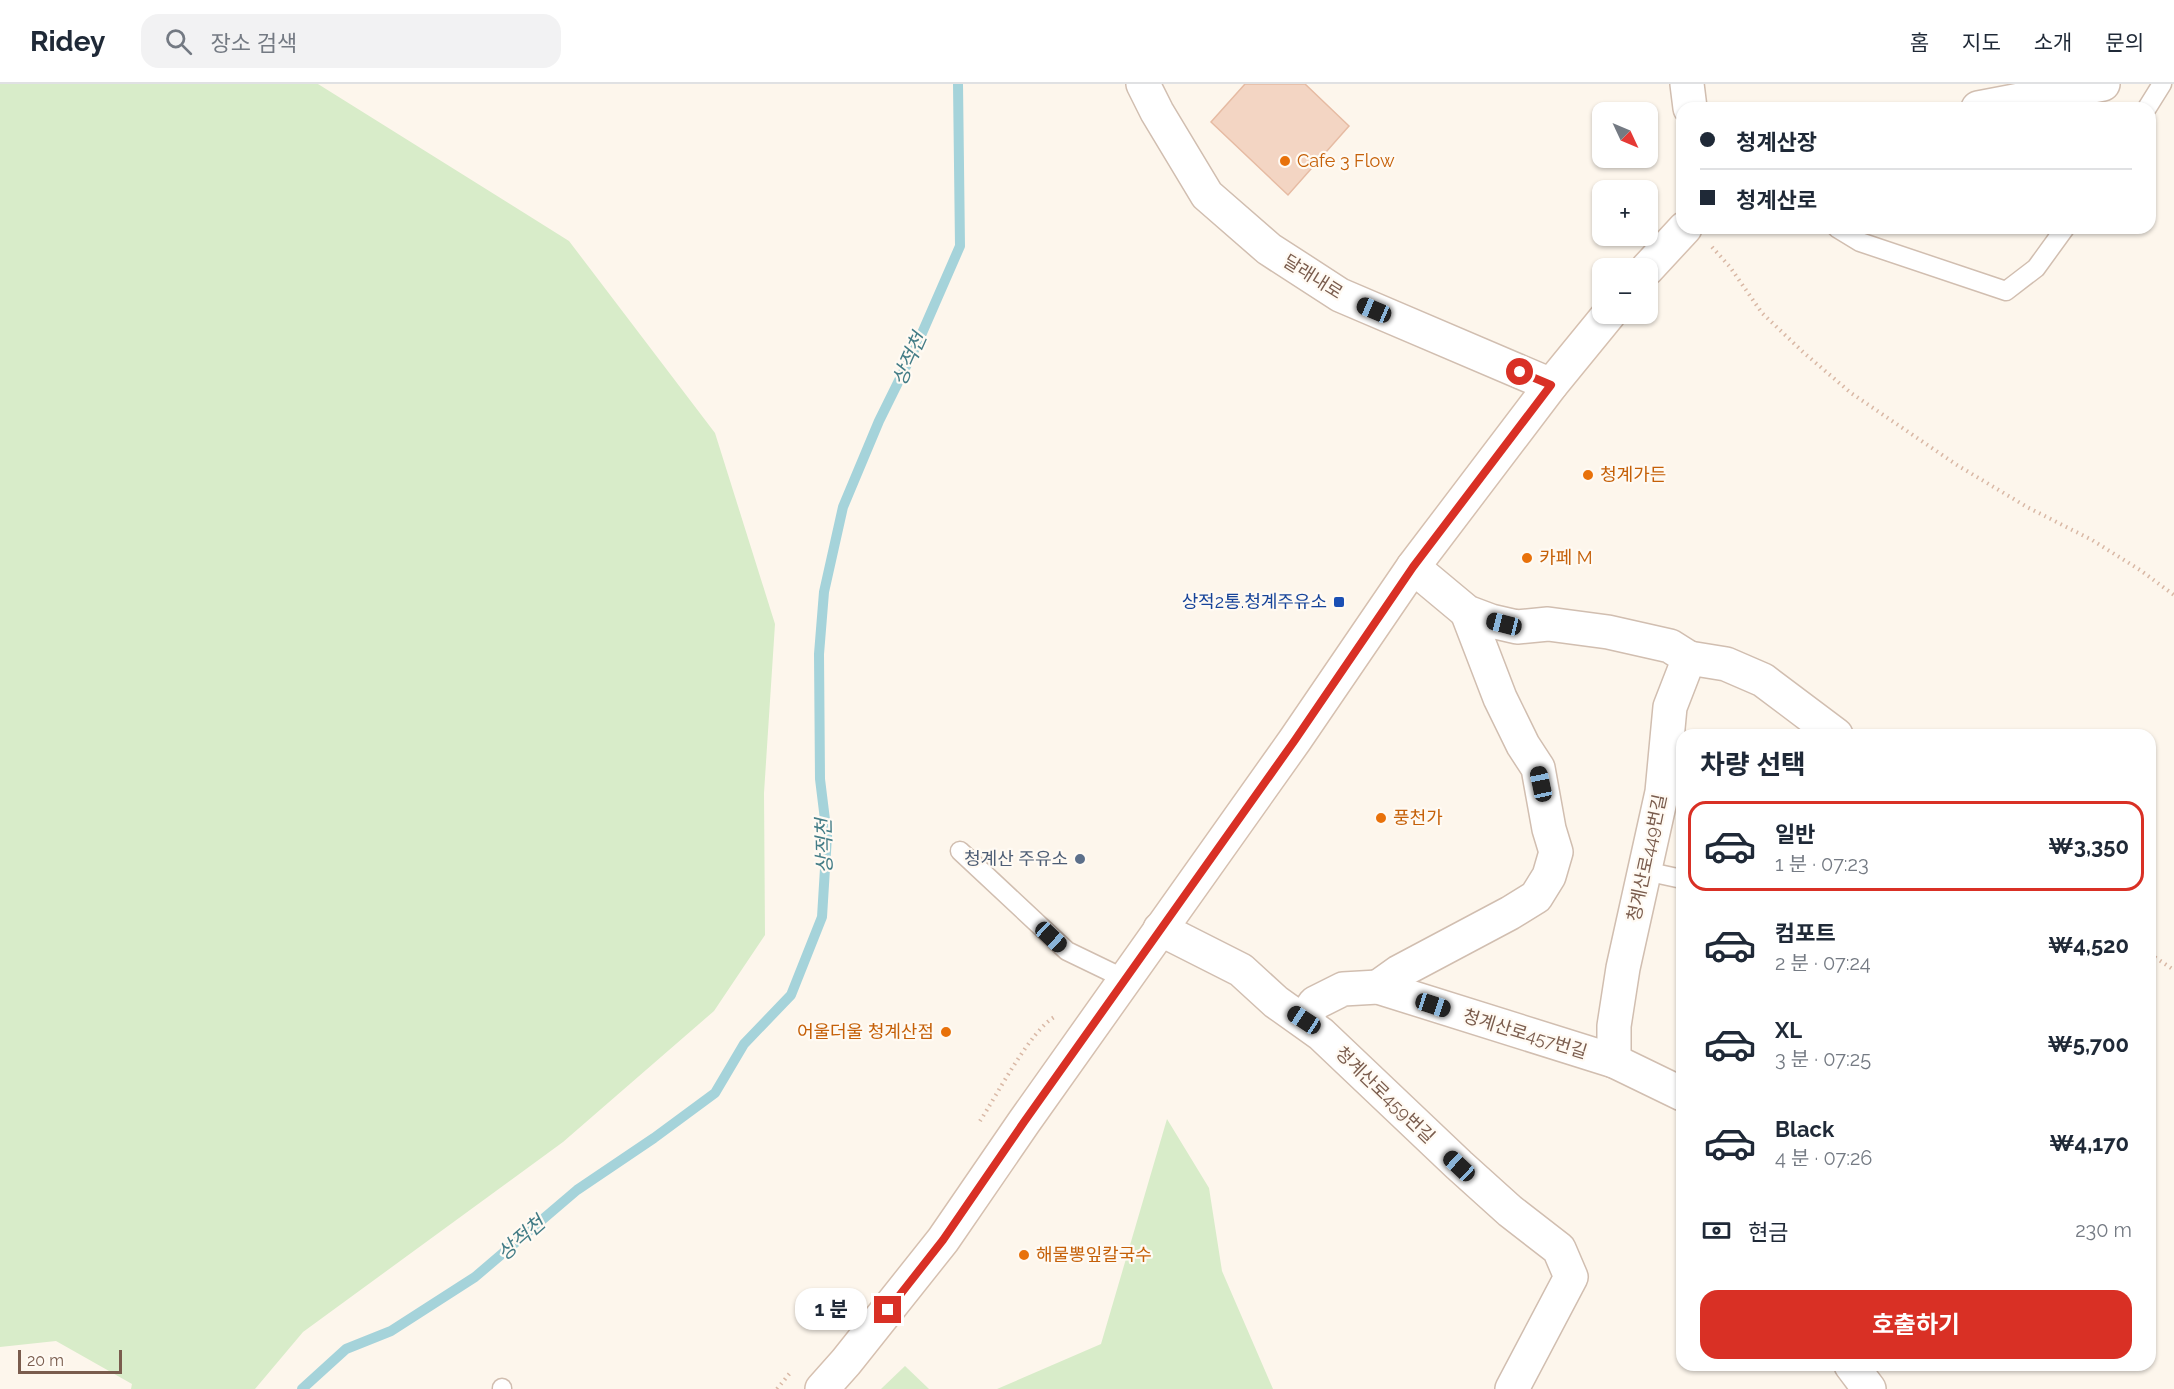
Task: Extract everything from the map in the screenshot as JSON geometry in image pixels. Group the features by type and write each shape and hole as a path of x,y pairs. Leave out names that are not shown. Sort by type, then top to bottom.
{"street":[{"name":"달래내로","path":"1143,84 1157,112 1208,195 1269,249 1340,296 1551,385"},
{"path":"1687,84 1689,102"},
{"path":"2009,102 2103,84"},
{"path":"1658,262 1697,236"},
{"path":"822,1389 943,1240 1295,740 1413,567 1551,385 1601,324"},
{"path":"1413,567 1467,612 1491,621 1517,627 1548,624 1608,632 1670,646 1689,658 1726,664 1763,680 1828,729"},
{"path":"1378,987 1399,972 1510,914 1536,897 1549,876 1556,852 1549,829 1538,768 1523,745 1500,698 1467,612"},
{"name":"청계산로449번길","path":"1614,1061 1614,1026 1623,968 1662,792 1670,707 1689,658"},
{"name":"청계산로459번길","path":"1160,930 1199,947 1241,970 1276,1002 1304,1020 1510,1211 1559,1249 1570,1277 1512,1389"},
{"name":"청계산로457번길","path":"1304,1020 1315,1003 1343,989 1378,987 1614,1061 1676,1091"},
{"path":"1856,1371 1869,1389"}],"lane":[{"path":"2151,102 2162,84"},
{"path":"1847,234 1860,242 2006,291 2036,268 2062,234"},
{"path":"960,851 1067,951 1125,979"},
{"path":"1645,871 1676,878"}],"path":[{"path":"1697,236 1730,267 1762,313 1851,393 1957,465 2027,507 2092,540 2140,570 2174,596"},
{"path":"2156,958 2174,970"}],"green space":[{"path":"0,84 318,84 569,241 715,433 775,624 764,793 765,935 714,1011 563,1142 303,1332 255,1389 131,1389 132,1384 56,1341 0,1347"},
{"path":"1167,1119 1209,1188 1222,1271 1273,1389 997,1389 1101,1344"},
{"path":"905,1366 929,1389 881,1389"}],"building":[{"name":"Cafe 3 Flow","path":"1245,84 1305,84 1349,126 1288,195 1211,122"}],"waterway":[{"name":"상적천","path":"302,1389 346,1349 391,1331 475,1277 577,1190 715,1093 744,1044 791,995 822,917 827,836 820,779 819,654 824,592 843,507 879,421 919,340 960,246 958,84"}],"place":[{"name":"Cafe 3 Flow","path":"1285,161"},
{"name":"청계가든","path":"1588,475"},
{"name":"카페 M","path":"1527,558"},
{"name":"상적2통.청계주유소","path":"1339,602"},
{"name":"풍천가","path":"1381,818"},
{"name":"청계산 주유소","path":"1080,859"},
{"name":"어울더울 청계산점","path":"946,1032"},
{"name":"해물뽕잎칼국수","path":"1024,1255"}],"route":[{"path":"888,1310 943,1240 1295,740 1413,567 1551,385 1520,372"}]}
